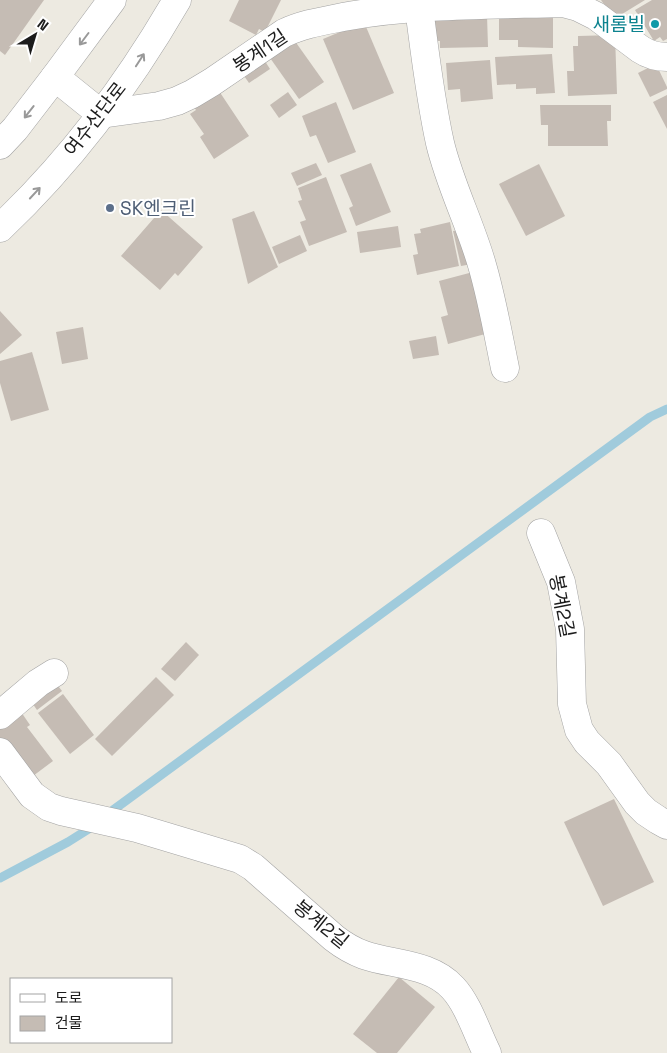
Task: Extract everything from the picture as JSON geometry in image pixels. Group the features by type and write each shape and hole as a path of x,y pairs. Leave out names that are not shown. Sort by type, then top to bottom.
{"street":[{"path":"0,145 16,129 112,0"},
{"name":"여수산단로","path":"0,228 54,173 101,114 137,65 177,0"},
{"name":"봉계1길","path":"101,114 159,106 185,98 212,82 284,32 295,27 371,12 422,5 563,4 578,7 596,16 640,50 657,57 667,57"},
{"path":"422,5 432,102 441,144 448,170 482,264 505,368"},
{"path":"56,77 101,114"},
{"name":"봉계2길","path":"540,533 561,582 570,629 572,704 579,730 586,742 609,764 637,803 646,812 667,825"},
{"path":"0,715 38,683 54,673"},
{"name":"봉계2길","path":"0,752 32,795 49,807 137,828 240,859 254,868 348,948 365,955 422,969 440,978 452,986 462,999 487,1053"}],"building":[{"path":"0,0 44,0 5,55 0,51"},
{"path":"239,0 281,0 265,32 259,29 256,35 229,21"},
{"path":"601,0 645,0 614,19"},
{"name":"새롬빌","path":"652,0 667,0 667,39 663,41 660,37 654,41 635,10"},
{"path":"487,15 488,47 440,48 440,41 433,41 432,16"},
{"path":"499,15 553,15 553,48 518,47 518,40 499,40"},
{"path":"364,22 394,93 353,110 323,39"},
{"path":"615,35 617,94 568,96 567,71 574,71 573,46 578,46 578,36"},
{"path":"292,37 324,82 299,99 268,55"},
{"path":"552,54 555,93 536,94 536,88 516,89 516,84 497,85 495,57"},
{"path":"263,58 270,69 249,83 242,73"},
{"path":"490,60 493,99 461,102 460,89 448,90 446,63"},
{"path":"656,64 667,89 650,97 638,73"},
{"path":"217,88 249,136 214,159 200,137 204,134 190,114 196,110 192,104"},
{"path":"288,92 297,105 279,118 270,105"},
{"path":"667,95 667,129 653,102"},
{"path":"336,102 356,152 328,163 316,135 310,137 302,116"},
{"path":"540,105 611,105 611,121 607,121 608,146 548,146 548,125 541,125"},
{"path":"316,163 322,175 297,186 291,173"},
{"path":"371,163 391,212 356,226 349,208 353,206 340,175"},
{"path":"539,164 565,216 526,236 499,184"},
{"path":"326,177 347,232 309,246 300,222 306,220 298,201 302,200 298,188"},
{"path":"161,210 203,247 178,276 175,273 160,290 121,256"},
{"path":"254,211 278,267 248,284 232,219"},
{"path":"450,222 459,266 417,275 413,255 418,254 414,234 421,233 420,229"},
{"path":"398,226 401,247 360,253 357,232"},
{"path":"464,229 472,264 461,266 453,231"},
{"path":"300,235 307,251 279,264 272,247"},
{"path":"473,272 489,333 448,344 441,317 448,315 439,281"},
{"path":"0,311 22,335 0,354"},
{"path":"83,327 88,359 62,364 56,332"},
{"path":"436,336 439,355 413,359 409,341"},
{"path":"32,352 49,410 11,421 0,383 0,361"},
{"path":"186,642 199,655 175,681 161,669"},
{"path":"156,677 174,695 112,756 95,739"},
{"path":"52,678 62,691 37,710 28,697"},
{"path":"63,694 94,735 70,754 38,713"},
{"path":"19,709 30,725 27,727 53,761 29,779 0,740 0,723"},
{"path":"614,799 654,882 603,906 564,822"},
{"path":"399,977 435,1007 397,1053 377,1053 353,1034"}],"waterway":[{"path":"105,816 650,417 667,409"},
{"path":"0,878 68,842 95,825"}],"place":[{"name":"새롬빌","path":"655,24"},
{"name":"SK엔크린","path":"110,208"}]}
